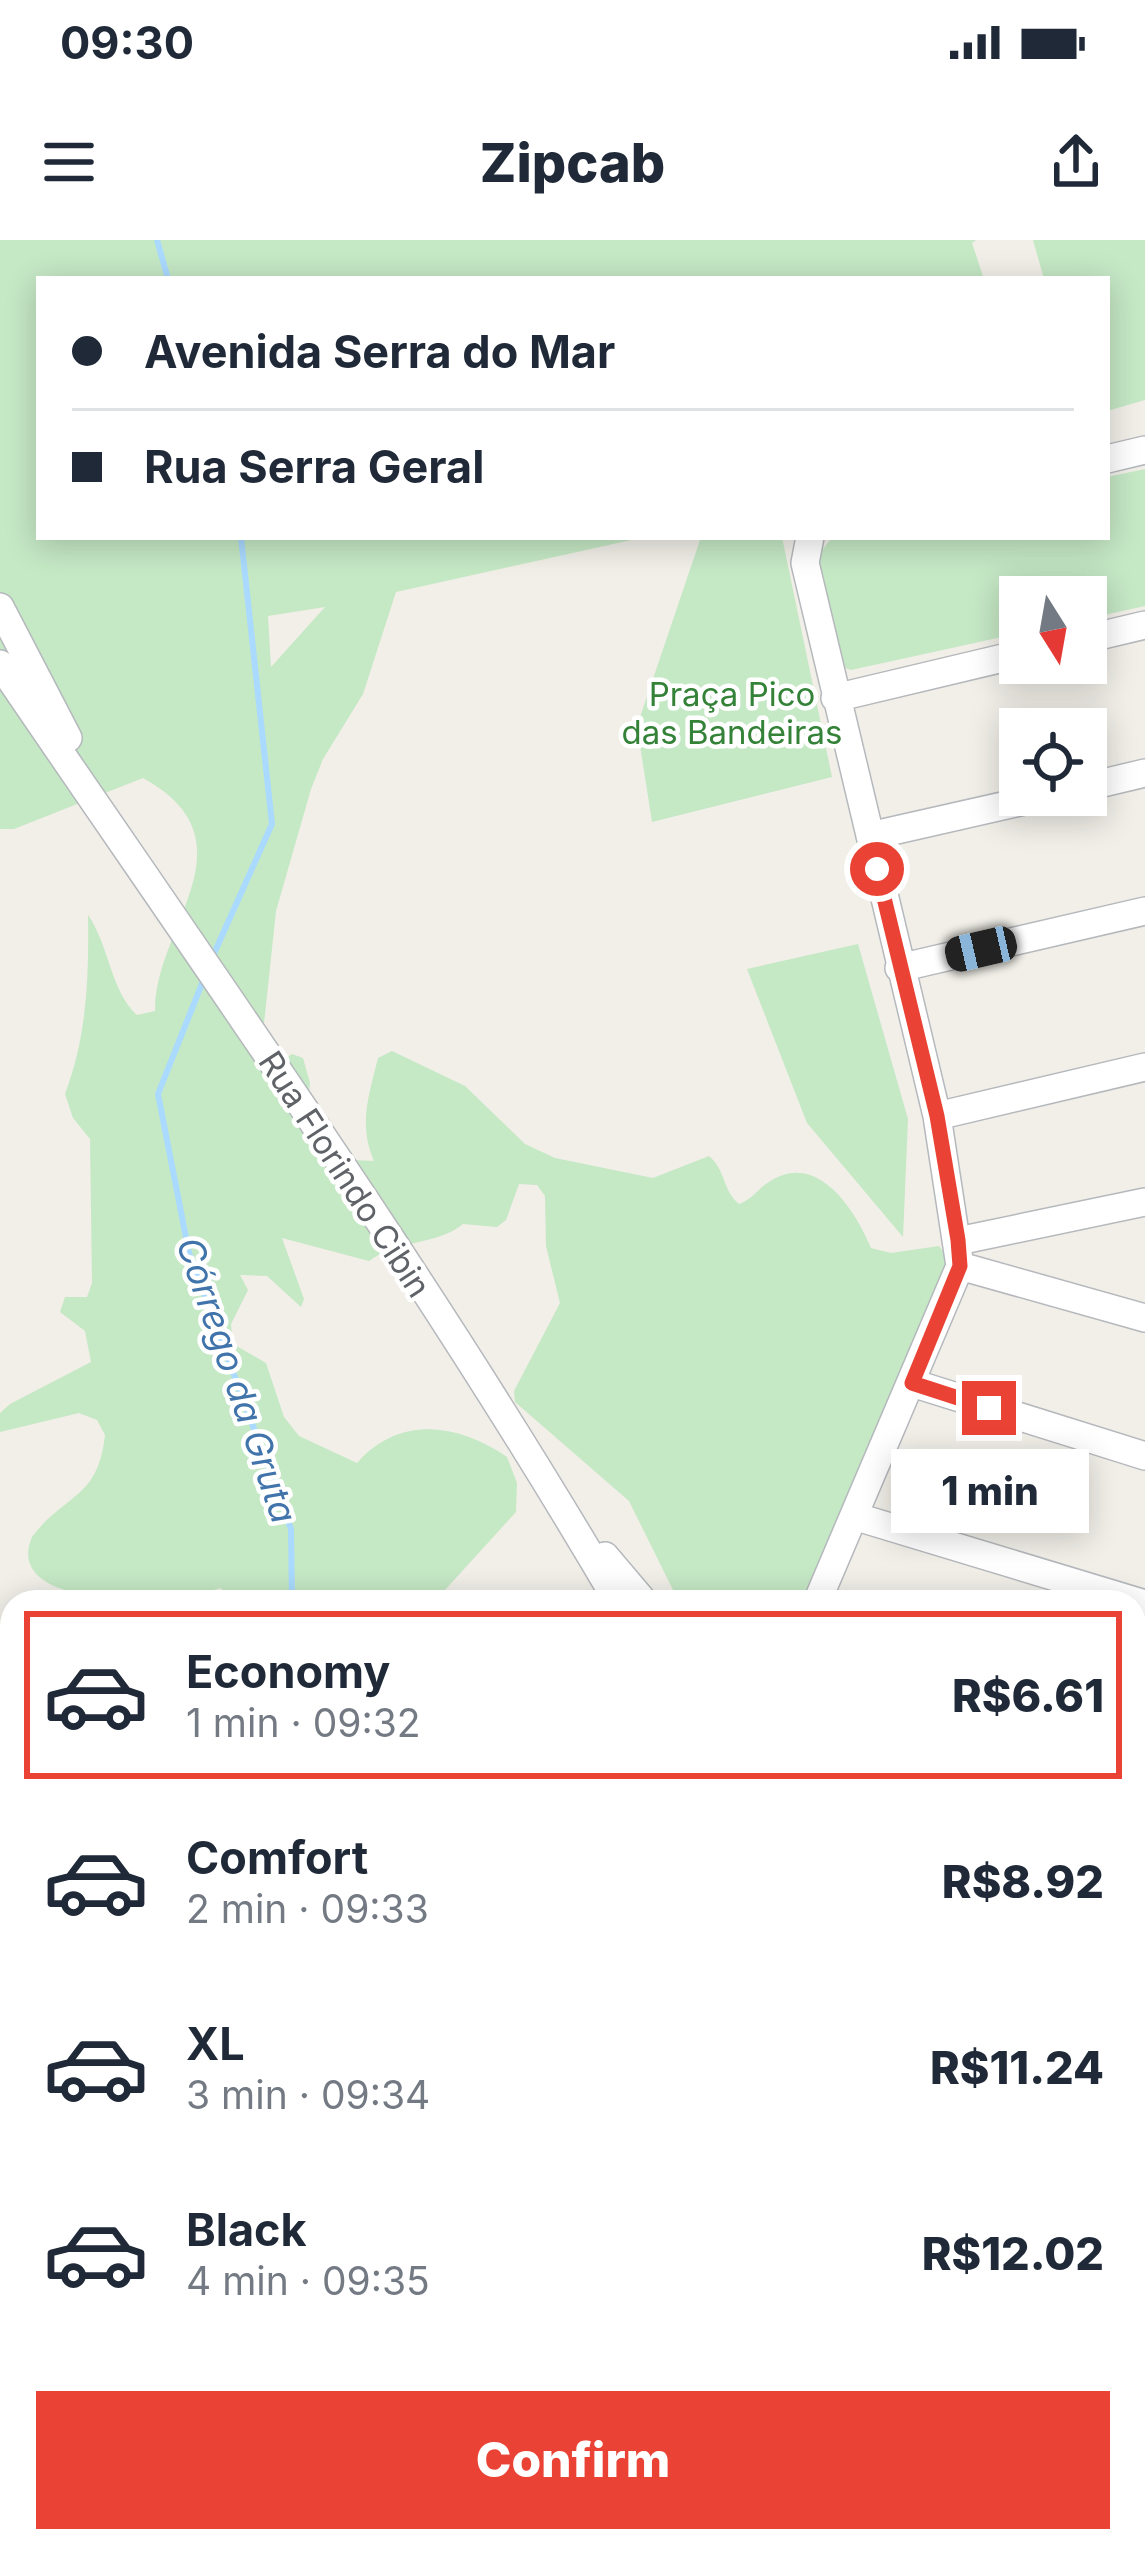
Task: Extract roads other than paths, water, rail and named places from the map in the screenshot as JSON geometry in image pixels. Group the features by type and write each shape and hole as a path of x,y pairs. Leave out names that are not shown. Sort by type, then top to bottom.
{"street":[{"path":"1110,458 1145,450"},
{"path":"807,550 835,698 937,1116 959,1253 912,1383 823,1590"},
{"name":"Rua Florindo Cibin","path":"0,607 122,843"},
{"path":"1107,634 1145,625"},
{"path":"835,698 999,659"},
{"name":"Rua Florindo Cibin","path":"0,664 246,1021 562,1508 610,1590"},
{"path":"1107,782 1145,773"},
{"path":"870,836 999,807"},
{"path":"899,968 1145,911"},
{"path":"937,1116 1145,1067"},
{"path":"959,1253 1145,1202"},
{"path":"959,1253 1145,1318"},
{"path":"912,1383 1145,1456"},
{"name":"Rua Florindo Cibin","path":"562,1508 634,1590"},
{"path":"856,1516 1099,1590"}],"waterway":[{"name":"Córrego da Gruta","path":"157,240 167,276"},
{"name":"Córrego da Gruta","path":"212,958 272,824 241,540"},
{"name":"Córrego da Gruta","path":"205,976 158,1094 189,1253 291,1529 292,1590"}],"park label":[{"name":"Praça Pico das Bandeiras","path":"732,713"}]}
